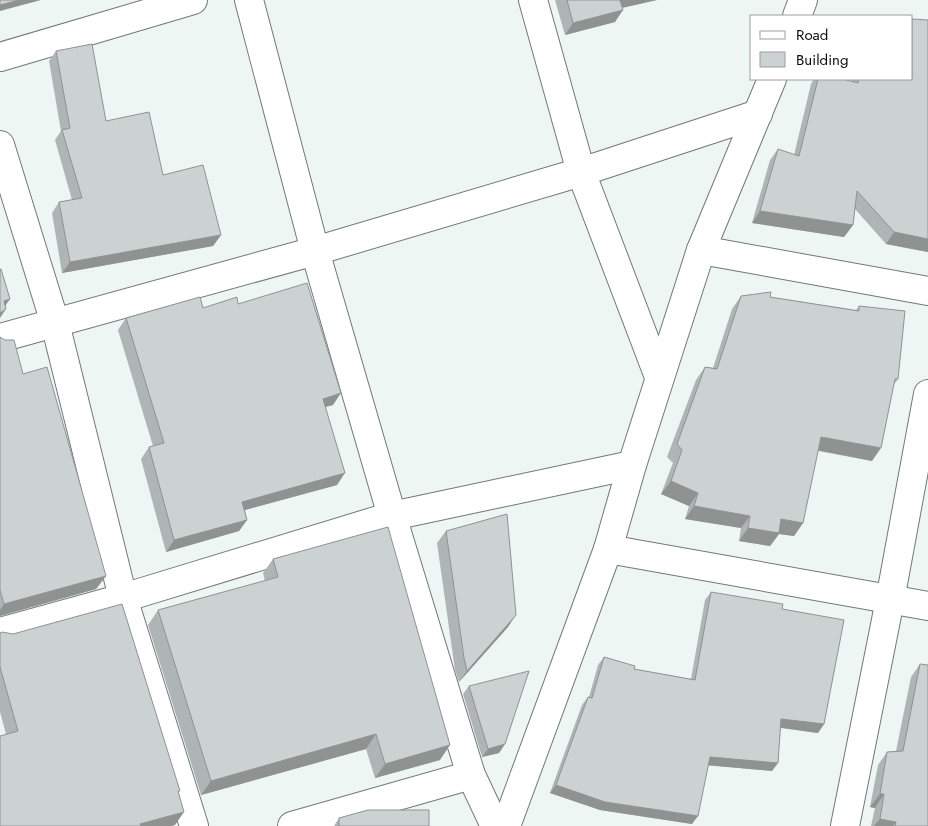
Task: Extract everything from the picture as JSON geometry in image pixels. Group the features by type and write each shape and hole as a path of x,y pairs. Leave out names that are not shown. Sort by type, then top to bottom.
{"street":[{"path":"0,57 194,0"},
{"path":"249,0 315,251 392,516 471,775 495,826"},
{"path":"533,0 581,172 659,377"},
{"path":"797,15 803,0"},
{"path":"506,826 608,549 659,377 701,250 772,80"},
{"path":"0,338 315,251 581,172 758,114"},
{"path":"0,145 55,323 123,598 194,826"},
{"path":"701,250 928,291"},
{"path":"844,826 890,600 928,394"},
{"path":"0,632 123,598 392,516 632,465"},
{"path":"608,549 720,567 928,606"},
{"path":"292,826 471,775"}],"building":[{"path":"0,0 19,0 0,5"},
{"path":"567,0 620,0 623,10 573,23"},
{"path":"913,19 928,20 928,239 894,232 857,191 853,225 760,211 778,149 799,156 818,80 847,80 858,83 859,80 913,80"},
{"path":"92,44 106,121 149,112 163,175 203,165 221,235 70,262 59,202 82,198 62,130 70,128 56,51"},
{"path":"0,269 10,299 4,301 6,309 0,313"},
{"path":"307,283 341,393 323,399 345,473 242,502 247,520 174,540 149,447 164,443 126,318 200,297 203,308 237,297 238,304"},
{"path":"771,292 770,297 859,311 859,306 905,311 898,379 895,379 881,448 821,437 803,523 781,519 779,533 748,528 750,516 694,506 698,493 671,481 682,450 677,444 705,367 717,369 741,296"},
{"path":"0,337 5,340 14,340 23,374 47,367 106,576 4,604 0,590"},
{"path":"507,514 516,615 467,671 446,531"},
{"path":"388,527 450,745 385,764 376,734 211,781 158,610 278,577 273,559"},
{"path":"711,592 783,604 782,609 844,620 824,724 781,719 778,763 710,757 698,816 605,802 556,785 588,697 592,698 604,657 635,666 634,669 695,680"},
{"path":"122,604 180,791 178,791 184,812 140,824 141,826 0,826 0,736 18,731 0,667 0,633 13,634"},
{"path":"920,664 928,665 928,826 895,826 896,822 880,819 884,794 880,794 887,752 903,751"},
{"path":"529,671 505,744 488,749 469,686"},
{"path":"368,810 429,810 429,826 339,826 339,818"}]}
